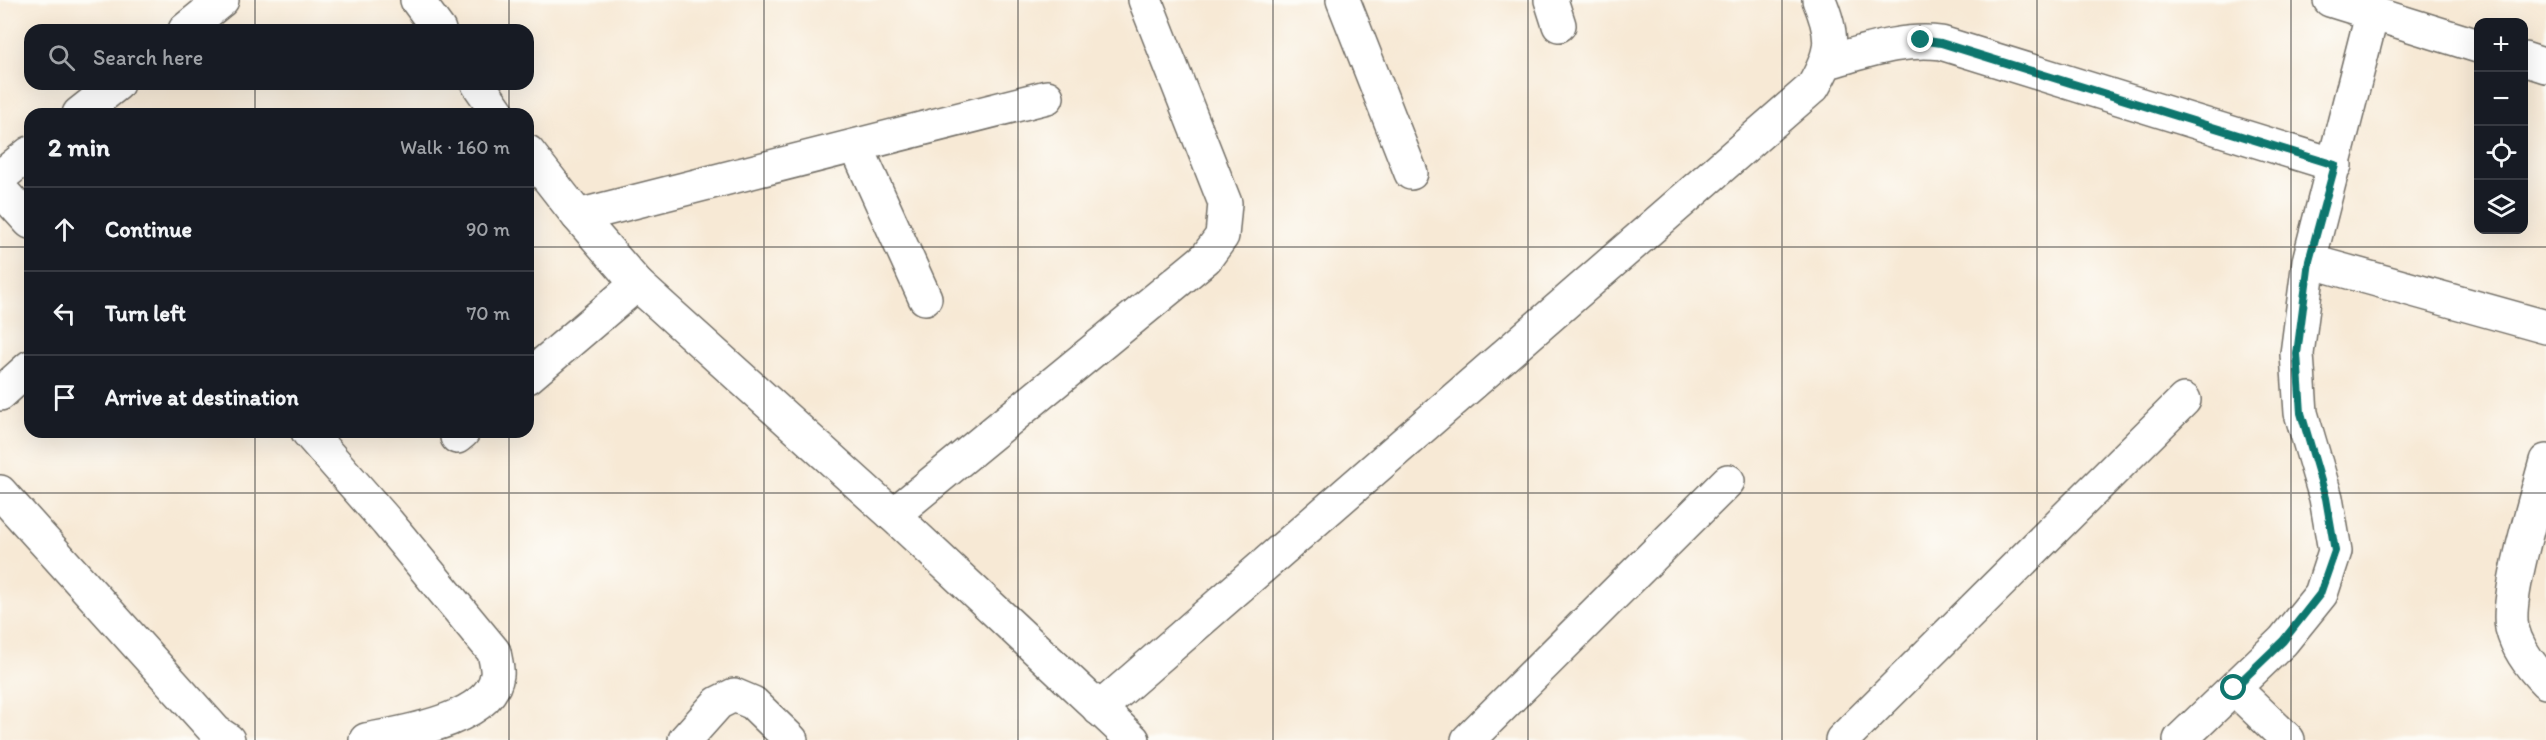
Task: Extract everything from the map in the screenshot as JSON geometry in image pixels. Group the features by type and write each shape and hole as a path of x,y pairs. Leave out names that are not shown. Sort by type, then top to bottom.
{"street":[{"path":"192,24 222,0"},
{"path":"417,0 435,24"},
{"path":"893,515 1206,258 1222,236 1226,203 1145,0"},
{"path":"1343,0 1411,172"},
{"path":"1099,709 1813,87 1827,62 1831,39 1819,0"},
{"path":"2330,0 2474,45"},
{"path":"2180,740 2283,641 2320,594 2335,551 2326,498 2301,413 2297,354 2309,261 2372,14"},
{"path":"1827,62 1900,43 1921,40 1941,43 2335,165"},
{"path":"2528,61 2546,66"},
{"path":"87,108 109,90"},
{"path":"482,90 495,108"},
{"path":"578,216 1047,97"},
{"path":"856,146 926,298"},
{"path":"0,177 24,158"},
{"path":"534,160 578,216 637,284 893,515 1133,740"},
{"path":"0,189 24,215"},
{"path":"2309,261 2546,327"},
{"path":"534,372 637,284"},
{"path":"0,394 24,372"},
{"path":"1842,740 2184,400"},
{"path":"313,438 387,522 494,652 497,676 486,697 464,714 422,729 366,740"},
{"path":"2546,461 2514,586 2511,625 2518,646 2535,671 2546,681"},
{"path":"1468,740 1728,481"},
{"path":"0,492 216,732 228,740"},
{"path":"2234,688 2288,740"},
{"path":"685,740 718,703 734,695 753,703 791,740"}],"route":[{"path":"1921,40 1941,43 2335,165 2309,261 2297,354 2301,413 2326,498 2335,551 2320,594 2283,641 2234,688"}]}
